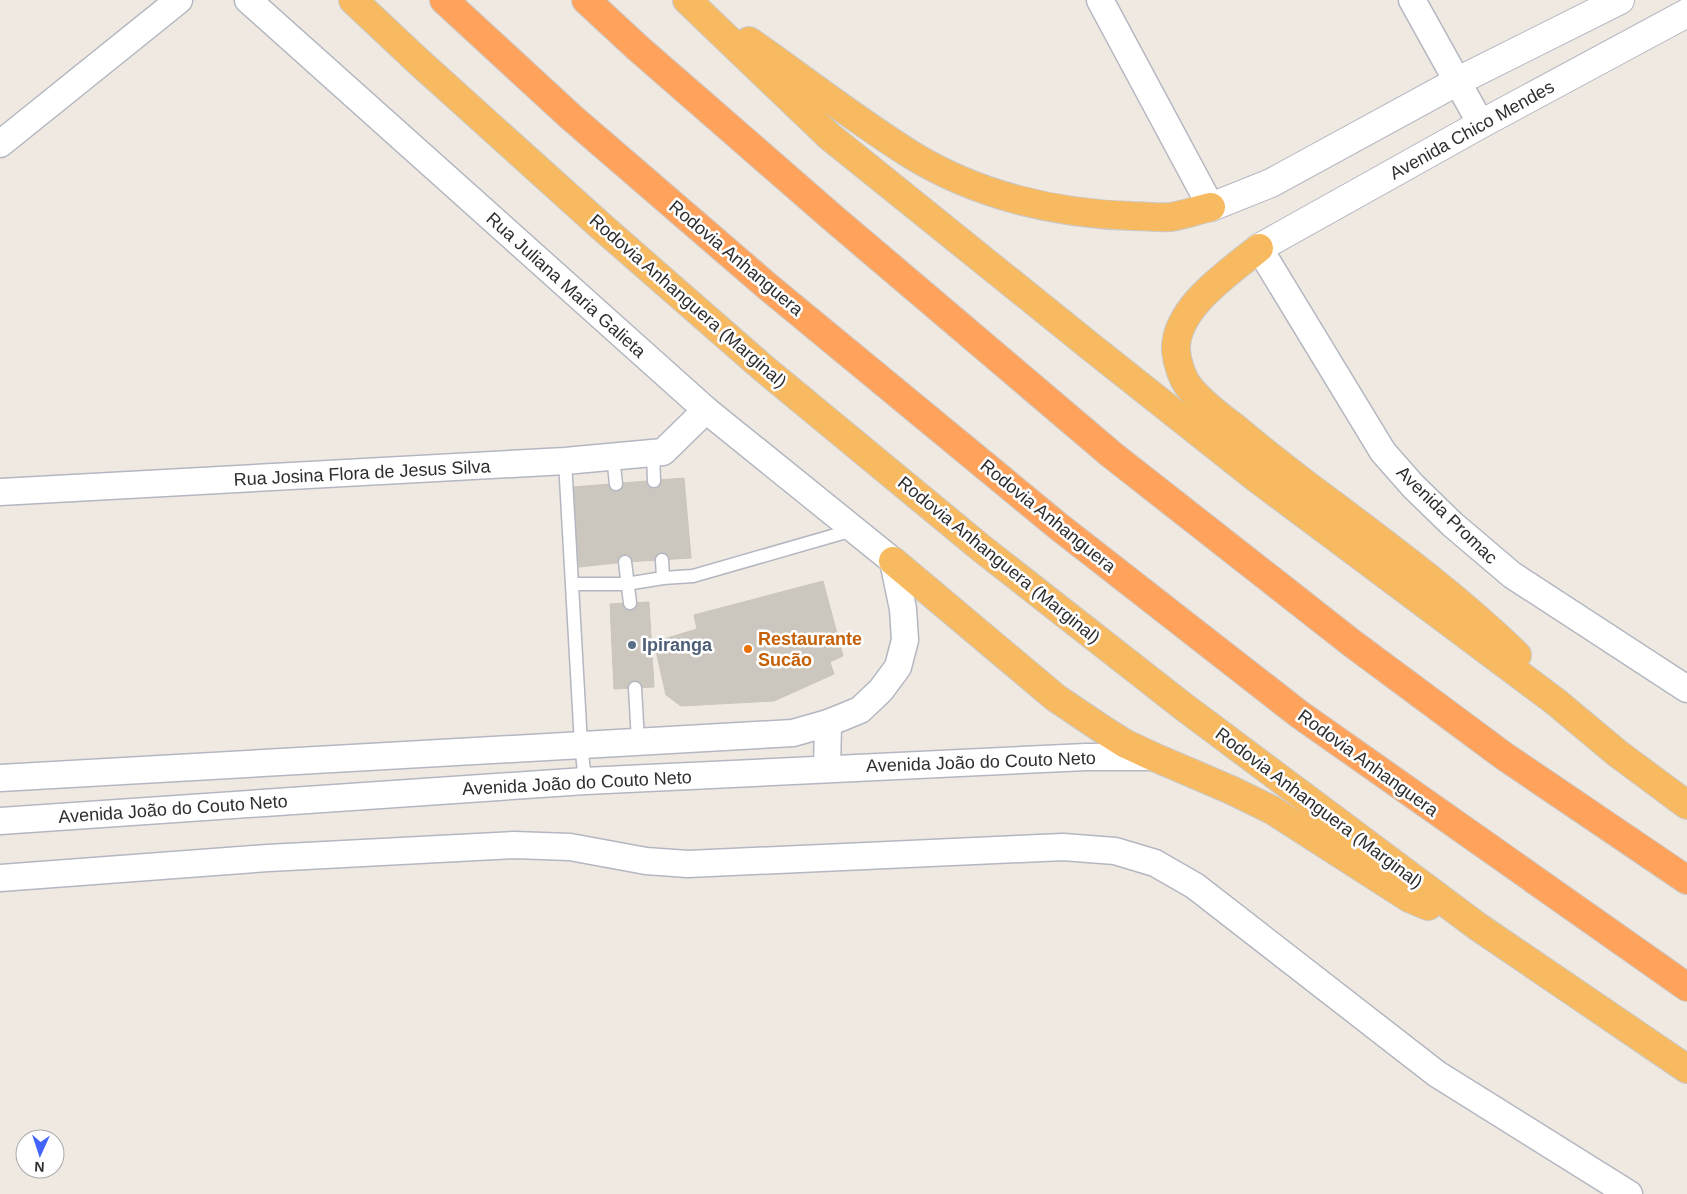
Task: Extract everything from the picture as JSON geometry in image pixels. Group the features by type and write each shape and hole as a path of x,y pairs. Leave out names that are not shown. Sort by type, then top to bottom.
{"highway":[{"name":"Rodovia Anhanguera (Marginal)","path":"353,0 418,62 747,354 973,541 1184,707 1477,926 1687,1069"},
{"name":"Rodovia Anhanguera","path":"444,0 571,117 767,286 1058,526 1299,714 1687,987"},
{"path":"586,0 639,49 833,218 1112,455 1353,644 1504,756 1687,880"},
{"path":"688,0 910,154 954,177 996,194 1083,213 1121,216 1170,217 1211,207"},
{"path":"688,0 837,142 1255,476 1556,702 1617,753 1687,805"},
{"path":"1259,248 1208,291 1189,312 1180,331 1176,350 1180,369 1188,386 1208,407 1386,544 1490,628 1530,668 1556,702"},
{"path":"893,561 1056,698 1124,742 1272,810 1409,898 1477,926"}],"street":[{"path":"0,144 179,0"},
{"name":"Rua Juliana Maria Galieta","path":"248,0 706,410 893,561"},
{"path":"1100,0 1211,207 1271,183 1458,81 1620,0"},
{"path":"1412,0 1481,124"},
{"name":"Avenida Chico Mendes","path":"1259,248 1481,124 1687,13"},
{"name":"Avenida Promac","path":"1259,248 1383,452 1412,486 1452,524 1512,575 1687,689"},
{"name":"Rua Josina Flora de Jesus Silva","path":"0,492 566,461 663,452 706,410"},
{"path":"0,778 793,732 828,723 860,710 882,690 898,667 905,640 903,609 893,561"},
{"path":"827,769 828,723"},
{"name":"Avenida João do Couto Neto","path":"0,821 585,781 1086,757 1154,757"},
{"path":"0,878 268,858 514,845 570,847 646,860 688,864 1063,847 1115,851 1155,863 1195,886 1437,1074 1629,1194"}],"lane":[{"path":"653,453 654,481"},
{"path":"613,457 616,484"},
{"path":"566,461 581,744 585,781"},
{"path":"573,584 626,584 663,578 693,576 853,530"},
{"path":"662,560 663,578"},
{"path":"625,562 626,584 630,603"},
{"path":"635,688 638,741"}],"building":[{"path":"684,478 691,558 579,567 573,487"},
{"name":"Restaurante Sucão","path":"823,581 843,656 830,662 834,674 774,701 681,706 666,695 654,642 697,629 694,615"},
{"name":"Ipiranga","path":"649,602 654,687 614,689 610,604"}],"place":[{"name":"Ipiranga","path":"632,645"},
{"name":"Restaurante Sucão","path":"748,649"}]}
